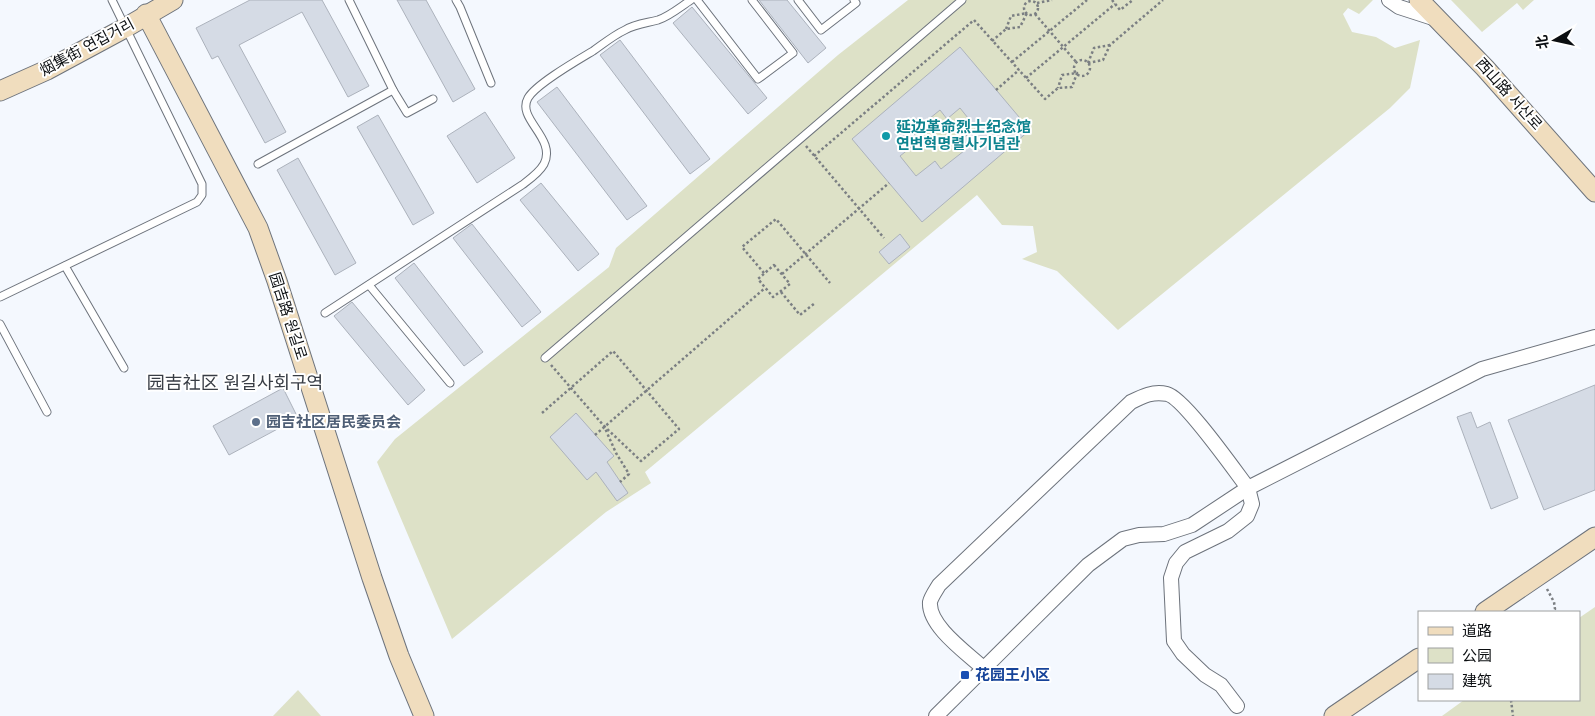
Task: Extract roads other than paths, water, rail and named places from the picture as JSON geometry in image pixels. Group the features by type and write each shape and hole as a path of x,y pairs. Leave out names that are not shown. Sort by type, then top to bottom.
{"street":[{"name":"烟集街 연집거리","path":"0,91 47,70 173,0"},
{"path":"1389,0 1399,8 1439,20"},
{"name":"西山路 서산로","path":"1419,0 1485,68 1595,192"},
{"path":"1428,0 1439,20"},
{"name":"园吉路 원길로","path":"146,14 258,228 280,290 372,578 399,656 424,716"},
{"path":"936,716 1088,565 1123,539 1139,535 1164,534 1192,525 1248,488 1482,369 1595,337"},
{"path":"983,668 939,628 931,614 930,601 939,585 1131,402 1148,394 1169,394 1186,407 1248,488 1252,504 1247,516 1228,531 1185,552 1176,563 1172,578 1174,641 1183,654 1205,675 1221,685 1237,706"},
{"path":"1486,611 1595,537"},
{"path":"1334,716 1418,659"}],"lane":[{"path":"0,297 197,202 202,196 202,184 112,0"},
{"path":"349,0 393,90 407,113 433,100"},
{"path":"456,0 491,83"},
{"path":"325,313 535,175 544,165 546,148 544,140 528,115 525,106 529,97 544,83 624,30 670,15 691,0"},
{"path":"697,0 758,80 793,53 752,0"},
{"path":"798,0 821,30 856,3 854,0"},
{"path":"545,358 962,0"},
{"path":"258,164 393,90"},
{"path":"65,266 124,368"},
{"path":"369,284 450,383"},
{"path":"0,324 48,412"}],"place":[{"name":"延边革命烈士纪念馆 연변혁명렬사기념관","path":"886,136"},
{"name":"园吉社区居民委员会","path":"256,422"},
{"name":"花园王小区","path":"965,675"}],"district":[{"name":"园吉社区 원길사회구역","path":"235,383"}]}
